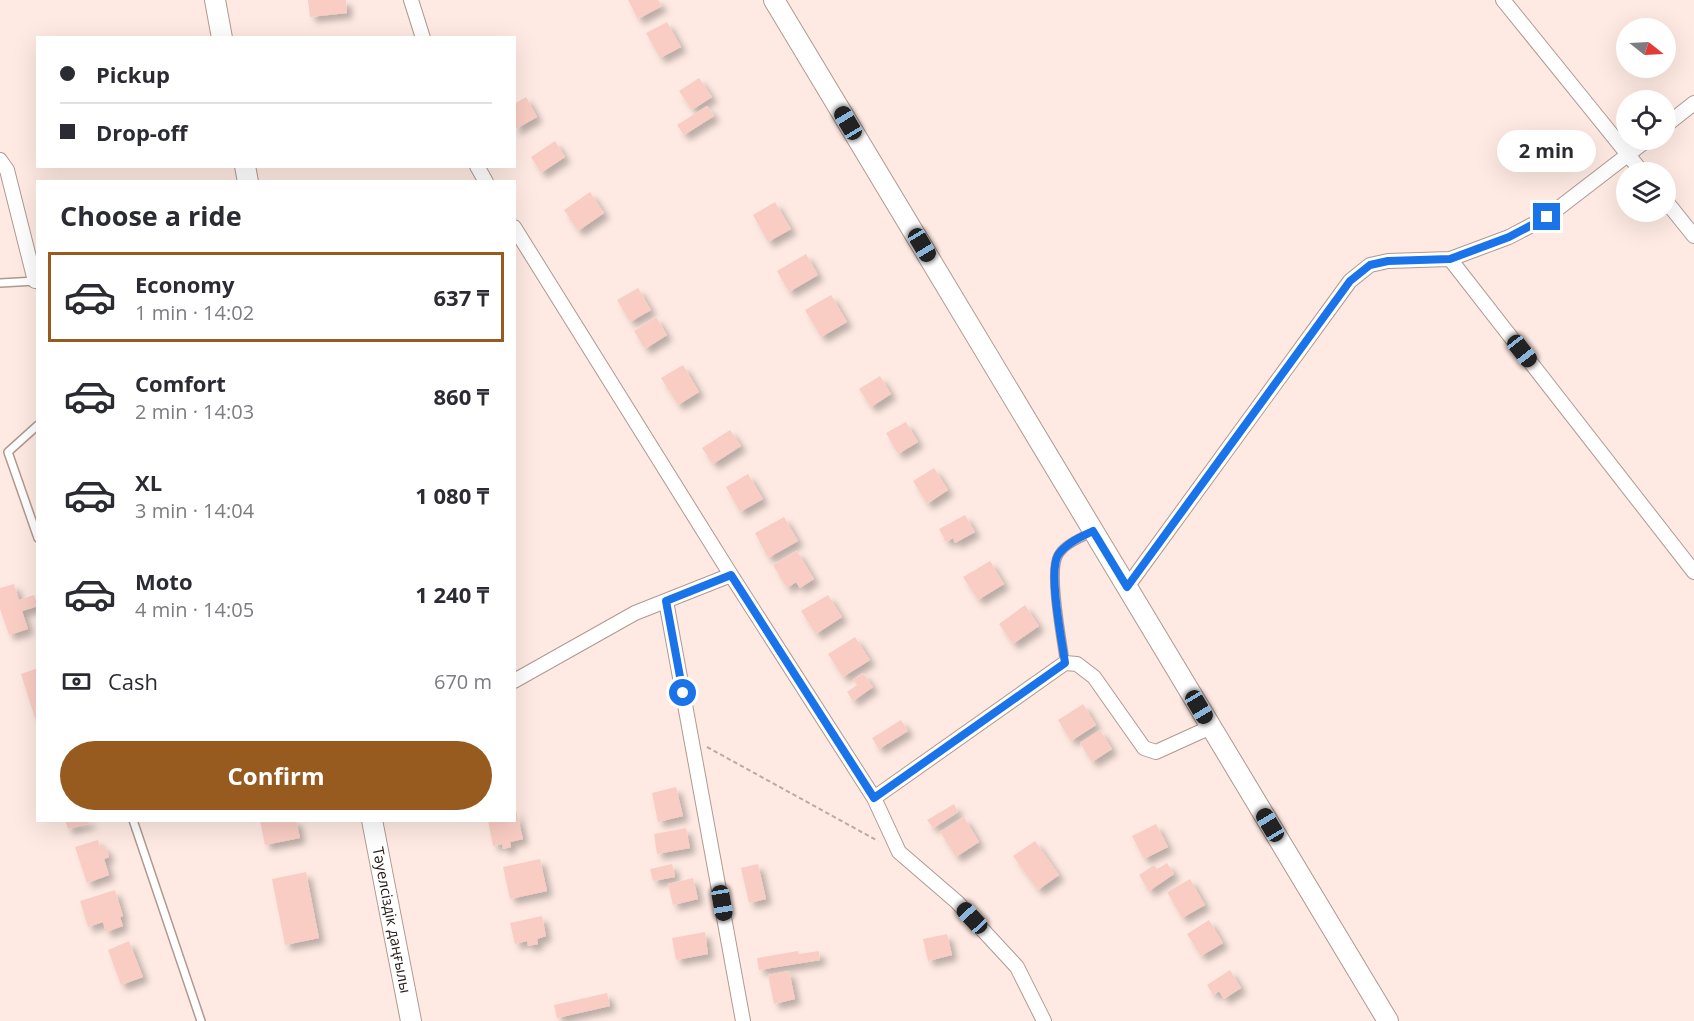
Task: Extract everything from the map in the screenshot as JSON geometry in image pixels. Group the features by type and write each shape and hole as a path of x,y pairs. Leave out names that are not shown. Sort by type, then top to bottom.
{"main road":[{"path":"216,0 222,36"},
{"path":"774,0 1388,1021"},
{"name":"Тәуелсіздік даңғылы","path":"372,822 411,1021"}],"street":[{"path":"411,0 422,36"},
{"path":"1503,0 1634,162"},
{"path":"1676,117 1694,103"},
{"path":"1127,587 1350,281 1370,265 1388,261 1450,259 1509,237 1547,217 1634,150"},
{"path":"0,160 7,171 36,281"},
{"path":"1676,214 1694,236"},
{"path":"516,230 731,575 874,798 899,852 957,902 1017,967 1044,1021"},
{"path":"1450,259 1694,572"},
{"path":"516,680 635,613 731,575"},
{"path":"666,601 743,1021"},
{"path":"874,798 1065,663 1077,664 1094,677 1144,748 1156,752 1211,727"}],"lane":[{"path":"0,283 36,281"},
{"path":"8,452 36,426"},
{"path":"0,446 8,452 36,532"},
{"path":"1065,663 1054,587 1057,556 1069,544 1093,531"},
{"path":"134,822 201,1021"}],"path":[{"path":"692,739 899,852"}],"building":[{"path":"308,0 346,0 347,13 310,17"},
{"path":"628,0 658,0 662,6 638,19"},
{"path":"667,22 681,47 660,58 646,33"},
{"path":"699,78 712,97 692,110 679,91"},
{"path":"526,97 537,117 516,129 516,103"},
{"path":"707,106 714,116 684,135 677,125"},
{"path":"555,141 565,157 541,173 531,157"},
{"path":"590,192 604,213 578,231 564,210"},
{"path":"775,202 791,229 768,242 753,215"},
{"path":"806,254 818,275 789,292 777,271"},
{"path":"638,288 651,310 630,322 617,300"},
{"path":"831,295 847,322 821,337 805,310"},
{"path":"656,317 667,335 645,349 634,331"},
{"path":"683,365 699,392 678,405 661,378"},
{"path":"880,376 891,394 871,407 859,389"},
{"path":"906,422 918,442 898,454 886,433"},
{"path":"730,430 741,446 713,464 702,448"},
{"path":"934,468 948,490 927,504 913,481"},
{"path":"748,474 763,499 740,512 726,487"},
{"path":"965,515 975,532 955,543 953,538 946,542 939,529"},
{"path":"784,517 798,541 768,558 755,533"},
{"path":"797,551 814,579 800,588 796,582 787,588 773,565"},
{"path":"990,561 1004,584 978,600 963,577"},
{"path":"14,584 19,600 34,595 36,607 22,611 28,629 9,635 0,609 0,588"},
{"path":"828,595 842,617 816,634 801,611"},
{"path":"1025,605 1039,626 1013,644 999,624"},
{"path":"855,637 870,660 843,677 828,654"},
{"path":"36,669 35,718 21,674"},
{"path":"863,673 873,687 853,701 847,692 857,685 853,680"},
{"path":"1083,704 1096,725 1071,741 1058,720"},
{"path":"901,720 908,731 879,749 872,738"},
{"path":"1100,730 1112,749 1092,762 1080,743"},
{"path":"676,787 683,816 658,822 652,793"},
{"path":"954,804 958,812 933,828 927,820"},
{"path":"516,810 523,839 510,842 511,847 503,849 502,844 493,846 488,822 516,822"},
{"path":"964,817 979,842 956,857 940,832"},
{"path":"66,822 90,823 68,829"},
{"path":"260,822 296,822 300,838 265,845"},
{"path":"1156,824 1168,847 1144,859 1132,836"},
{"path":"686,828 690,848 657,854 654,834"},
{"path":"98,840 100,848 105,846 109,857 104,859 109,875 87,883 75,847"},
{"path":"1035,841 1059,875 1038,890 1013,856"},
{"path":"540,859 547,891 510,899 503,867"},
{"path":"1167,863 1174,874 1149,891 1139,875 1154,865 1157,869"},
{"path":"672,864 675,877 653,881 650,869"},
{"path":"758,864 766,899 749,903 741,868"},
{"path":"306,872 319,938 285,945 272,879"},
{"path":"693,878 698,899 673,905 668,884"},
{"path":"1190,879 1205,905 1182,918 1167,892"},
{"path":"115,890 123,916 120,917 123,926 106,932 103,922 88,927 80,901"},
{"path":"542,916 546,936 537,939 538,944 528,946 527,941 515,944 510,923"},
{"path":"1209,920 1223,943 1201,956 1187,934"},
{"path":"705,932 708,954 676,960 672,938"},
{"path":"947,934 952,955 928,961 923,939"},
{"path":"129,941 143,977 121,985 108,950"},
{"path":"798,951 799,954 819,951 820,960 759,970 757,958"},
{"path":"1230,970 1241,988 1224,999 1219,991 1213,995 1207,985"},
{"path":"789,971 795,999 774,1004 768,975"},
{"path":"607,993 610,1006 557,1018 554,1005"}],"route":[{"path":"683,693 666,601 731,575 874,798 1065,663 1054,587 1057,556 1069,544 1093,531 1127,587 1350,281 1370,265 1388,261 1450,259 1509,237 1547,217"}]}
